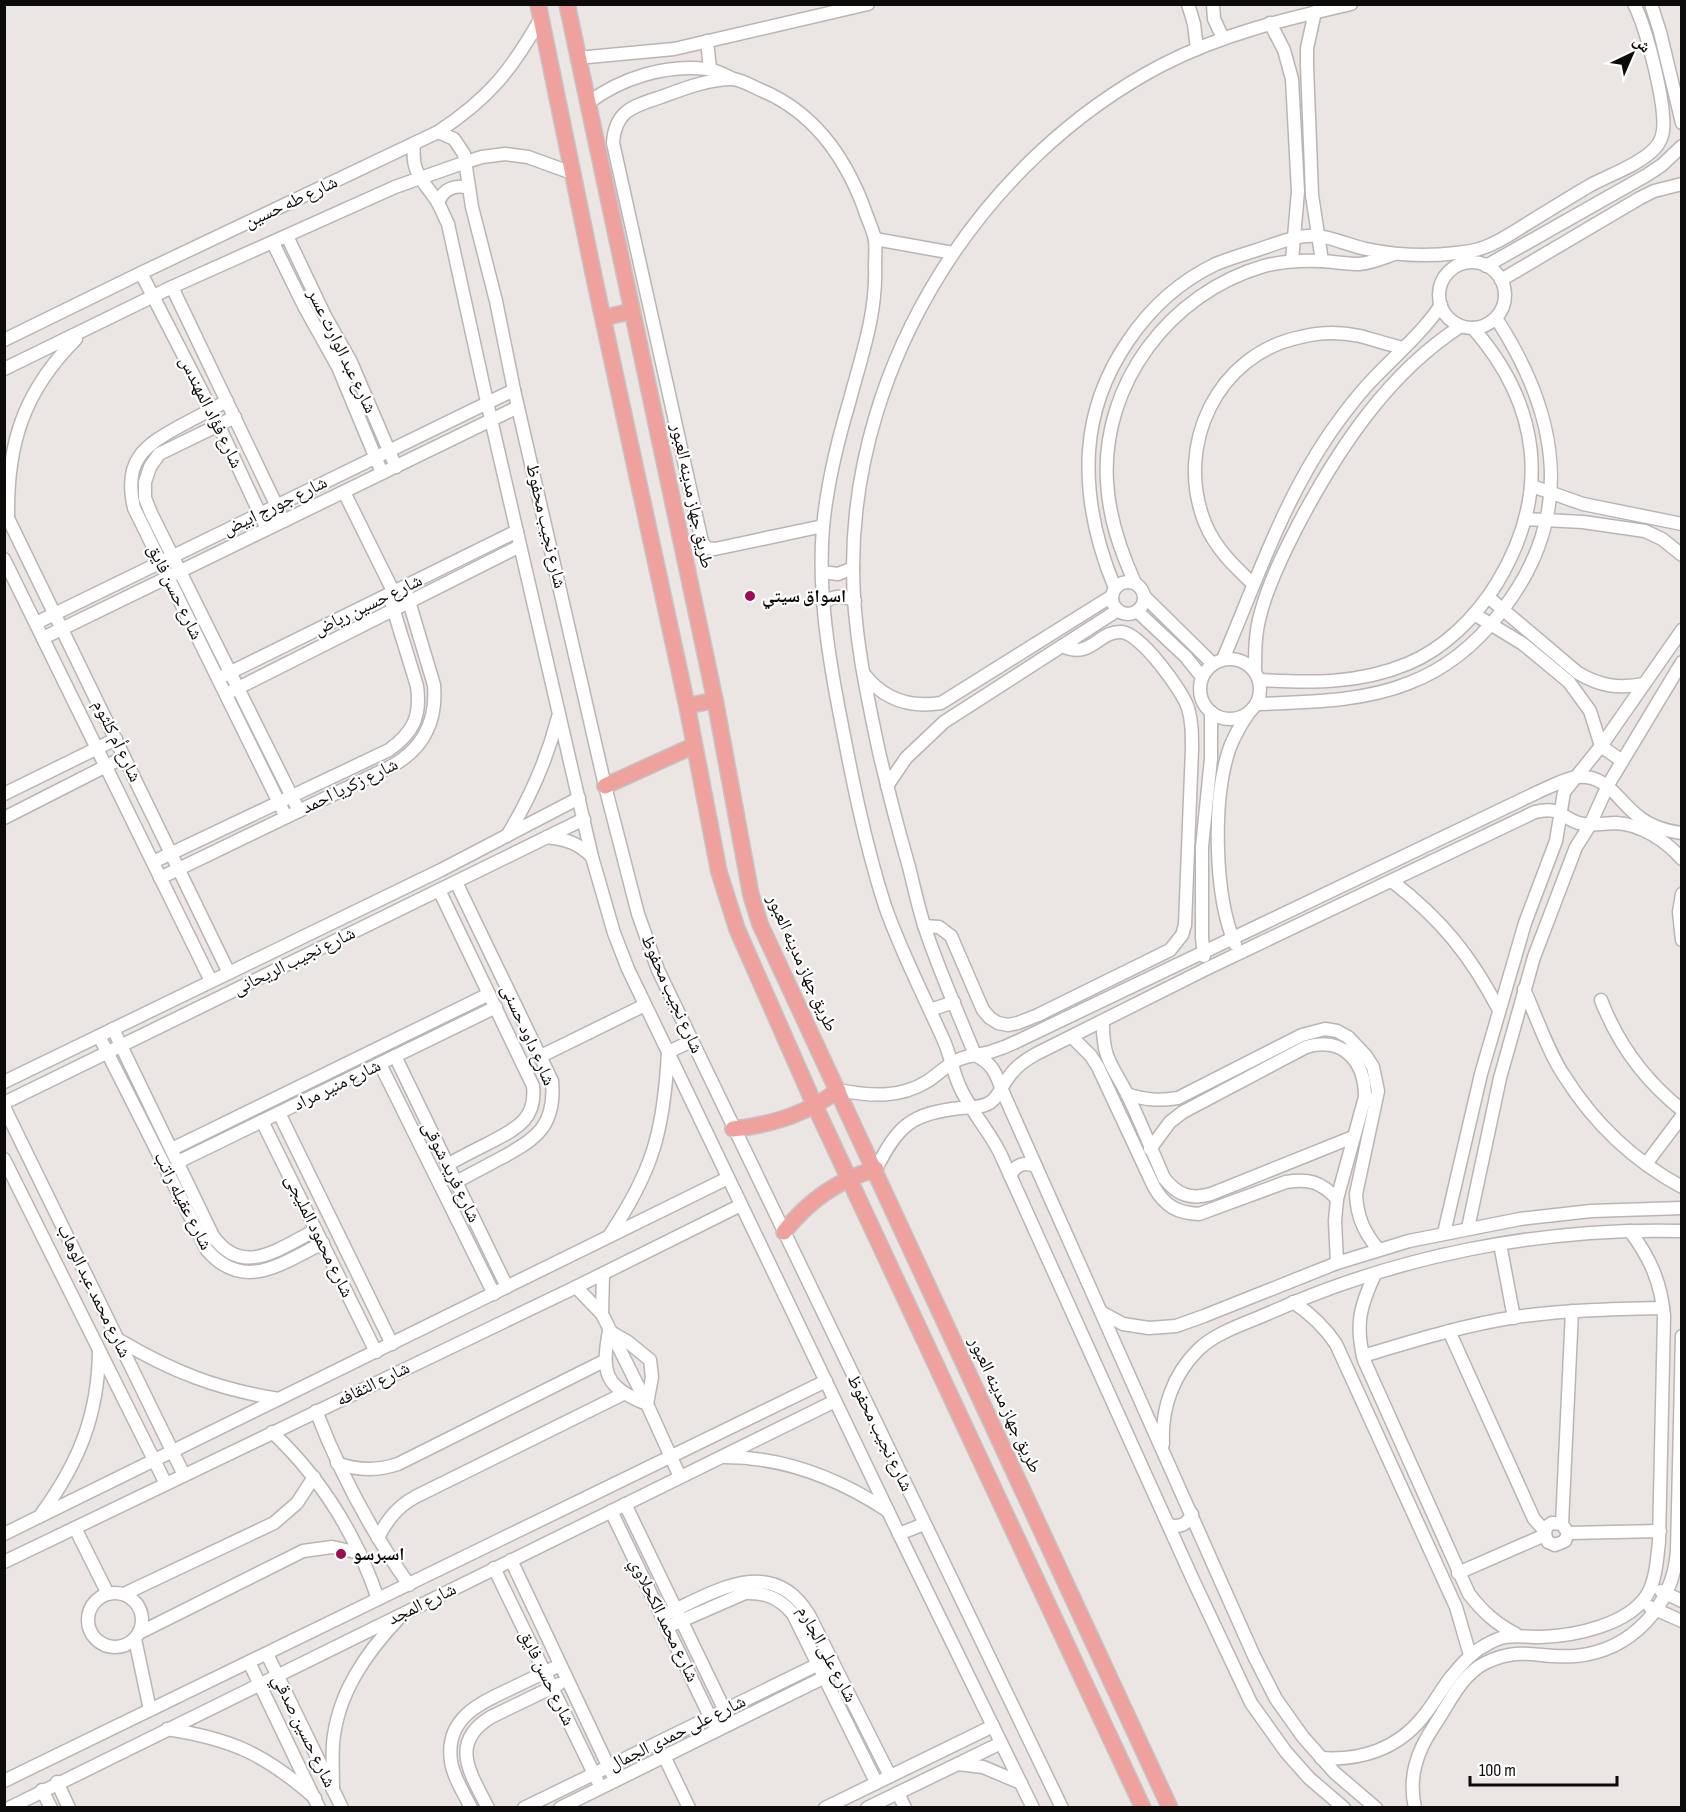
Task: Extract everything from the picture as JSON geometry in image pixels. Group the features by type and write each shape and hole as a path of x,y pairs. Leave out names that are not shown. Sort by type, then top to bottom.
{"main road":[{"name":"طريق جهاز مدينه العبور","path":"567,4 715,700 751,895 760,924 876,1169 1170,1808"},
{"path":"540,11 572,173 687,706 719,872 729,908 815,1106 1143,1808"},
{"path":"603,318 632,311"},
{"path":"687,706 715,700"},
{"path":"605,786 693,746"},
{"path":"733,1129 770,1124 787,1118 815,1106 838,1090"},
{"path":"784,1233 807,1205 821,1194 849,1178 876,1169"},
{"path":"1038,1586 1062,1575"}],"street":[{"path":"577,58 674,49 868,4"},
{"path":"1188,4 1194,24 1197,49"},
{"path":"1213,4 1214,19 1223,38"},
{"path":"1351,4 1270,23 1223,38 1128,85 1065,130 1009,184 953,253 910,328 883,394 870,439 861,483 853,568 862,670 887,786 924,926 975,1055 992,1066 997,1074 1035,1166 1254,1656 1276,1698 1303,1737 1321,1758 1376,1808"},
{"path":"1145,597 1142,608 1130,614 1114,606 1113,592 1096,536 1088,480 1090,436 1097,407 1114,364 1126,344 1156,307 1191,279 1216,264 1293,238 1319,236 1394,254 1456,254 1485,247 1592,184 1652,152 1662,136 1662,108 1646,38 1634,4"},
{"path":"1651,4 1682,123"},
{"name":"شارع طه حسين","path":"4,340 438,132 469,112 497,84 522,53 540,11"},
{"path":"1315,12 1307,48 1306,66 1312,195 1322,261"},
{"path":"1270,23 1284,50 1292,79 1298,191 1292,261"},
{"path":"707,41 710,69"},
{"path":"640,52 644,75"},
{"path":"588,103 620,83 644,75 677,70 710,69 786,103 815,126 845,166 856,188 875,239 875,300 869,334 841,430 830,479 823,526 823,603 832,675 863,828 886,910 952,1062 959,1086 992,1137 1251,1703 1286,1752 1309,1778 1344,1808"},
{"path":"734,79 693,86 636,105 626,111 618,120 614,132 616,156 702,542 707,548 715,549 823,526"},
{"name":"شارع نجيب محفوظ","path":"438,132 454,139 464,154 514,390 605,786 638,914 658,970 1062,1808"},
{"name":"شارع نجيب محفوظ","path":"414,144 413,156 419,179 438,203 448,224 592,857 614,933 645,1005 1033,1808"},
{"path":"1486,266 1647,175 1662,165 1682,146"},
{"name":"شارع طه حسين","path":"4,369 172,287 395,187 466,162 505,154 528,156 572,173"},
{"path":"1501,280 1640,198 1654,191 1682,184"},
{"path":"438,203 442,194 450,188 460,186 470,188"},
{"name":"شارع عبد الوارث عسر","path":"287,236 321,308 351,362 396,467"},
{"path":"875,239 953,253"},
{"name":"شارع عبد الوارث عسر","path":"273,243 338,368 382,473"},
{"path":"1135,583 1115,533 1109,507 1107,481 1110,433 1115,412 1131,372 1143,354 1171,320 1205,292 1244,273 1292,261 1361,264 1394,254"},
{"path":"862,670 877,688 896,700 911,705 941,703 1113,592 1124,582 1140,586 1145,597 1218,662 1241,660 1257,676 1324,682 1357,679 1384,673 1409,663 1433,649 1474,614 1488,597 1510,560 1525,519 1532,486 1530,444 1519,402 1500,363 1467,327 1449,318 1441,305 1440,288 1448,273 1461,264 1470,262 1492,270 1504,286 1504,300 1496,318 1483,326 1467,327 1425,352 1388,389 1352,436 1326,476 1289,542 1261,612 1255,647 1257,676 1261,690 1257,704 1238,729 1225,764 1220,816 1219,881 1224,910 1239,954"},
{"name":"شارع فؤاد المهندس","path":"141,273 219,425 267,529"},
{"name":"شارع فؤاد المهندس","path":"172,287 284,521"},
{"path":"1248,714 1225,719 1211,712 1202,700 1200,684 1202,677 1218,662 1290,498 1309,465 1331,432 1378,373 1423,329 1441,305"},
{"path":"1257,704 1358,696 1409,684 1455,658 1491,624 1518,589 1531,567 1547,519 1552,494 1548,441 1543,415 1523,364 1496,318"},
{"path":"6,513 7,481 13,447 23,414 39,383 59,356 84,331"},
{"path":"1253,584 1227,558 1215,542 1199,506 1195,486 1196,446 1208,409 1218,391 1231,376 1254,357 1280,343 1319,334 1359,336 1404,348"},
{"path":"1378,342 1382,353 1378,373 1388,389"},
{"name":"شارع جورج ابيض","path":"36,623 514,390"},
{"name":"شارع حسن فايق","path":"227,401 149,444 138,458 132,474 130,491 134,508 166,559 230,672 299,811"},
{"name":"شارع جورج ابيض","path":"43,638 518,407"},
{"name":"شارع حسن فايق","path":"166,559 146,498 145,482 150,467 159,454 235,417"},
{"path":"1309,465 1326,476"},
{"path":"1532,486 1583,504 1682,524"},
{"path":"344,492 396,592"},
{"name":"شارع أم كلثوم","path":"6,513 229,973"},
{"path":"1525,519 1583,522 1645,531 1662,539 1682,555"},
{"name":"شارع حسين رياض","path":"218,678 517,531"},
{"name":"شارع حسين رياض","path":"226,694 520,546"},
{"name":"شارع أم كلثوم","path":"4,559 211,981"},
{"path":"822,572 838,574 853,568"},
{"name":"شارع حسن فايق","path":"174,575 218,678 286,817"},
{"name":"شارع زكريا احمد","path":"160,878 403,760 414,751 430,727 434,713 434,685 410,603 396,592"},
{"name":"شارع زكريا احمد","path":"153,862 389,750 401,741 411,729 417,715 418,693 394,611 396,592"},
{"path":"823,603 842,596 855,601"},
{"path":"1488,597 1578,673 1590,680 1616,687 1644,684"},
{"path":"887,786 906,758 937,727 1118,610"},
{"path":"1137,611 1186,657 1202,677"},
{"path":"1474,614 1523,644 1569,682 1590,711 1601,746 1622,761"},
{"path":"1444,1233 1481,1074 1525,923 1556,841 1564,792 1601,746 1682,630"},
{"path":"924,926 939,927 951,936 983,1010 998,1023 1008,1025 1038,1016 1170,950 1182,934 1185,925 1192,749 1192,727 1187,705 1176,686 1140,643 1128,633 1120,631 1112,633 1087,649 1078,650 1062,646"},
{"path":"1468,1228 1500,1078 1524,989 1576,847 1590,825 1608,785 1682,662"},
{"path":"1206,969 1203,951 1202,847 1210,759 1211,712"},
{"path":"507,836 521,813 540,772 559,713"},
{"path":"4,794 116,739"},
{"path":"4,818 124,757"},
{"path":"838,1090 868,1095 899,1093 928,1081 952,1062 1006,1047 1538,792 1575,777 1592,778 1608,785 1644,821 1658,828 1682,833"},
{"name":"شارع نجيب الريحانى","path":"4,1082 356,911 579,798"},
{"path":"876,1169 895,1136 922,1115 939,1110 982,1106 992,1101 1002,1090 1006,1079 1022,1063 1036,1054 1206,969 1535,813 1560,811 1574,821 1590,825 1617,823 1635,827 1663,842 1682,859"},
{"name":"شارع نجيب الريحانى","path":"4,1103 584,819"},
{"path":"545,837 577,844 592,857"},
{"path":"1556,841 1576,847"},
{"name":"شارع داود حسنى","path":"456,882 541,1056 552,1081 554,1095 546,1124 537,1136 526,1145 456,1182"},
{"path":"1393,882 1420,902 1444,926 1471,961 1499,1010"},
{"name":"شارع داود حسنى","path":"439,890 533,1086 533,1105 529,1114 515,1129 447,1165"},
{"path":"1682,894 1679,912 1682,940"},
{"path":"356,911 364,927"},
{"path":"1524,989 1563,1076 1592,1114 1624,1147 1682,1187"},
{"name":"شارع منير مراد","path":"172,1149 489,994"},
{"path":"1601,1000 1615,1033 1634,1062 1657,1089 1682,1110"},
{"path":"930,1011 954,1002"},
{"path":"541,1056 645,1005"},
{"name":"شارع منير مراد","path":"178,1162 496,1007"},
{"path":"1103,1021 1108,1062 1127,1094 1164,1178 1179,1193 1190,1197 1201,1197 1353,1137"},
{"name":"شارع عقيله راتب","path":"113,1029 213,1236 221,1247 231,1254 244,1258 257,1258 316,1230"},
{"path":"1127,1094 1161,1101 1178,1098 1302,1035 1325,1029 1348,1037 1366,1056 1376,1080 1376,1102 1356,1194 1361,1224 1368,1238 1378,1249"},
{"name":"شارع عقيله راتب","path":"99,1036 207,1250 216,1261 229,1269 243,1273 258,1272 323,1243"},
{"path":"1071,1037 1091,1056 1098,1067 1154,1187 1161,1199 1172,1208 1185,1213 1199,1214 1286,1182 1301,1179 1316,1182 1329,1190 1337,1199"},
{"path":"609,1237 631,1204 648,1167 660,1129 666,1089 668,1052 692,1041"},
{"path":"517,1052 534,1043"},
{"path":"1150,1149 1170,1122 1183,1112 1296,1052 1316,1044 1336,1046 1356,1062 1365,1085 1365,1097 1337,1199 1336,1263"},
{"name":"شارع فريد شوقى","path":"395,1056 507,1287"},
{"name":"شارع فريد شوقى","path":"380,1064 494,1294"},
{"name":"شارع محمد عبد الوهاب","path":"4,1107 184,1475"},
{"name":"شارع محمود المليجى","path":"279,1113 392,1344"},
{"path":"1646,1164 1682,1116"},
{"name":"شارع محمود المليجى","path":"262,1121 376,1352"},
{"name":"شارع محمد عبد الوهاب","path":"4,1159 166,1484"},
{"path":"1010,1176 1020,1165 1028,1163 1035,1166"},
{"name":"شارع الثقافه","path":"4,1533 155,1461 728,1178"},
{"name":"شارع الثقافه","path":"4,1562 603,1274 741,1205"},
{"path":"1101,1312 1123,1324 1149,1328 1176,1326 1336,1263 1409,1241 1520,1219 1591,1211 1682,1209"},
{"path":"1415,1808 1412,1782 1417,1758 1450,1689 1470,1656 1499,1638 1516,1634 1539,1637 1556,1636 1598,1628 1627,1614 1641,1602 1650,1586 1655,1570 1660,1531 1663,1308 1659,1281 1652,1264 1630,1230"},
{"path":"1163,1451 1163,1423 1169,1396 1176,1379 1198,1350 1213,1338 1293,1302 1375,1274 1500,1244 1590,1232 1682,1231"},
{"path":"1409,1241 1415,1263"},
{"path":"1500,1244 1514,1318"},
{"path":"602,1314 603,1274"},
{"path":"1375,1274 1364,1296 1359,1317 1359,1339 1363,1356 1469,1594 1482,1611 1498,1624 1516,1634"},
{"path":"576,1287 602,1314 680,1477"},
{"path":"1293,1302 1325,1328 1336,1344 1456,1607 1470,1656"},
{"path":"1363,1356 1449,1331 1514,1318 1572,1311 1663,1308"},
{"path":"1449,1331 1534,1518 1545,1533 1548,1542 1555,1545 1565,1541 1572,1311"},
{"path":"1204,1316 1213,1338"},
{"path":"609,1331 604,1362 607,1374 613,1385 623,1394 647,1404"},
{"path":"609,1331 628,1341 650,1360 652,1377 647,1404"},
{"path":"1321,1758 1364,1756 1391,1745 1414,1728 1450,1689 1482,1664 1501,1656 1521,1652 1576,1656 1612,1645 1644,1624 1657,1610 1667,1594 1674,1573 1677,1551 1682,1336"},
{"path":"118,1340 158,1363 212,1385 245,1394 279,1399"},
{"path":"40,1516 74,1465 86,1437 94,1408 99,1347"},
{"path":"337,1463 374,1470 398,1464 604,1362"},
{"name":"شارع المجد","path":"4,1781 826,1381"},
{"path":"378,1538 396,1510 415,1497 623,1394"},
{"name":"شارع المجد","path":"9,1808 57,1782 835,1401"},
{"path":"316,1411 337,1463 363,1513 409,1585"},
{"path":"272,1432 314,1477 337,1508 360,1553 378,1599"},
{"path":"721,1457 746,1457 797,1466 845,1485 889,1512"},
{"path":"314,1477 297,1503 274,1523 124,1594 108,1594 94,1603 90,1610 88,1626 91,1634 96,1640 111,1648 119,1648 137,1636 303,1551 332,1547 360,1553"},
{"name":"شارع محمد الكحلاوي","path":"625,1504 731,1723"},
{"path":"559,1511 568,1532"},
{"name":"شارع محمد الكحلاوي","path":"611,1511 717,1730"},
{"path":"1169,1525 1183,1525 1192,1514"},
{"path":"1458,1573 1545,1533 1552,1523 1565,1529 1660,1531"},
{"path":"899,1534 924,1524"},
{"path":"75,1528 108,1594"},
{"name":"شارع حسن فايق","path":"511,1560 615,1780"},
{"name":"شارع حسن فايق","path":"494,1568 600,1788"},
{"name":"شارع على الجارم","path":"664,1621 735,1584 748,1581 768,1582 783,1595 803,1606 890,1776"},
{"path":"1650,1586 1682,1601"},
{"path":"124,1594 139,1606 142,1615 142,1624 137,1636 150,1710"},
{"name":"شارع على الجارم","path":"783,1595 876,1782"},
{"path":"1641,1602 1682,1621"},
{"path":"333,1790 333,1744 336,1725 348,1689 366,1656 405,1612"},
{"path":"1556,1636 1558,1656"},
{"name":"شارع حسين صدقي","path":"267,1654 342,1808"},
{"name":"شارع على حمدى الجمال","path":"524,1808 831,1658"},
{"name":"شارع حسين صدقي","path":"249,1662 317,1803"},
{"path":"471,1808 451,1762 453,1737 457,1726 474,1707 560,1665"},
{"name":"شارع على حمدى الجمال","path":"560,1808 837,1671"},
{"path":"488,1808 467,1765 468,1742 473,1732 491,1717 567,1680"},
{"path":"825,1808 993,1726"},
{"path":"167,1729 202,1734 239,1746 274,1764 317,1803"},
{"path":"867,1808 886,1804 898,1793 1001,1743"},
{"path":"664,1756 689,1808"},
{"path":"956,1764 983,1767 1021,1783"},
{"path":"57,1782 69,1808"},
{"path":"42,1790 51,1808"},
{"path":"898,1793 905,1808"}],"place":[{"name":"اسواق سيتي","path":"750,596"},
{"name":"اسبرسو","path":"341,1554"}]}
